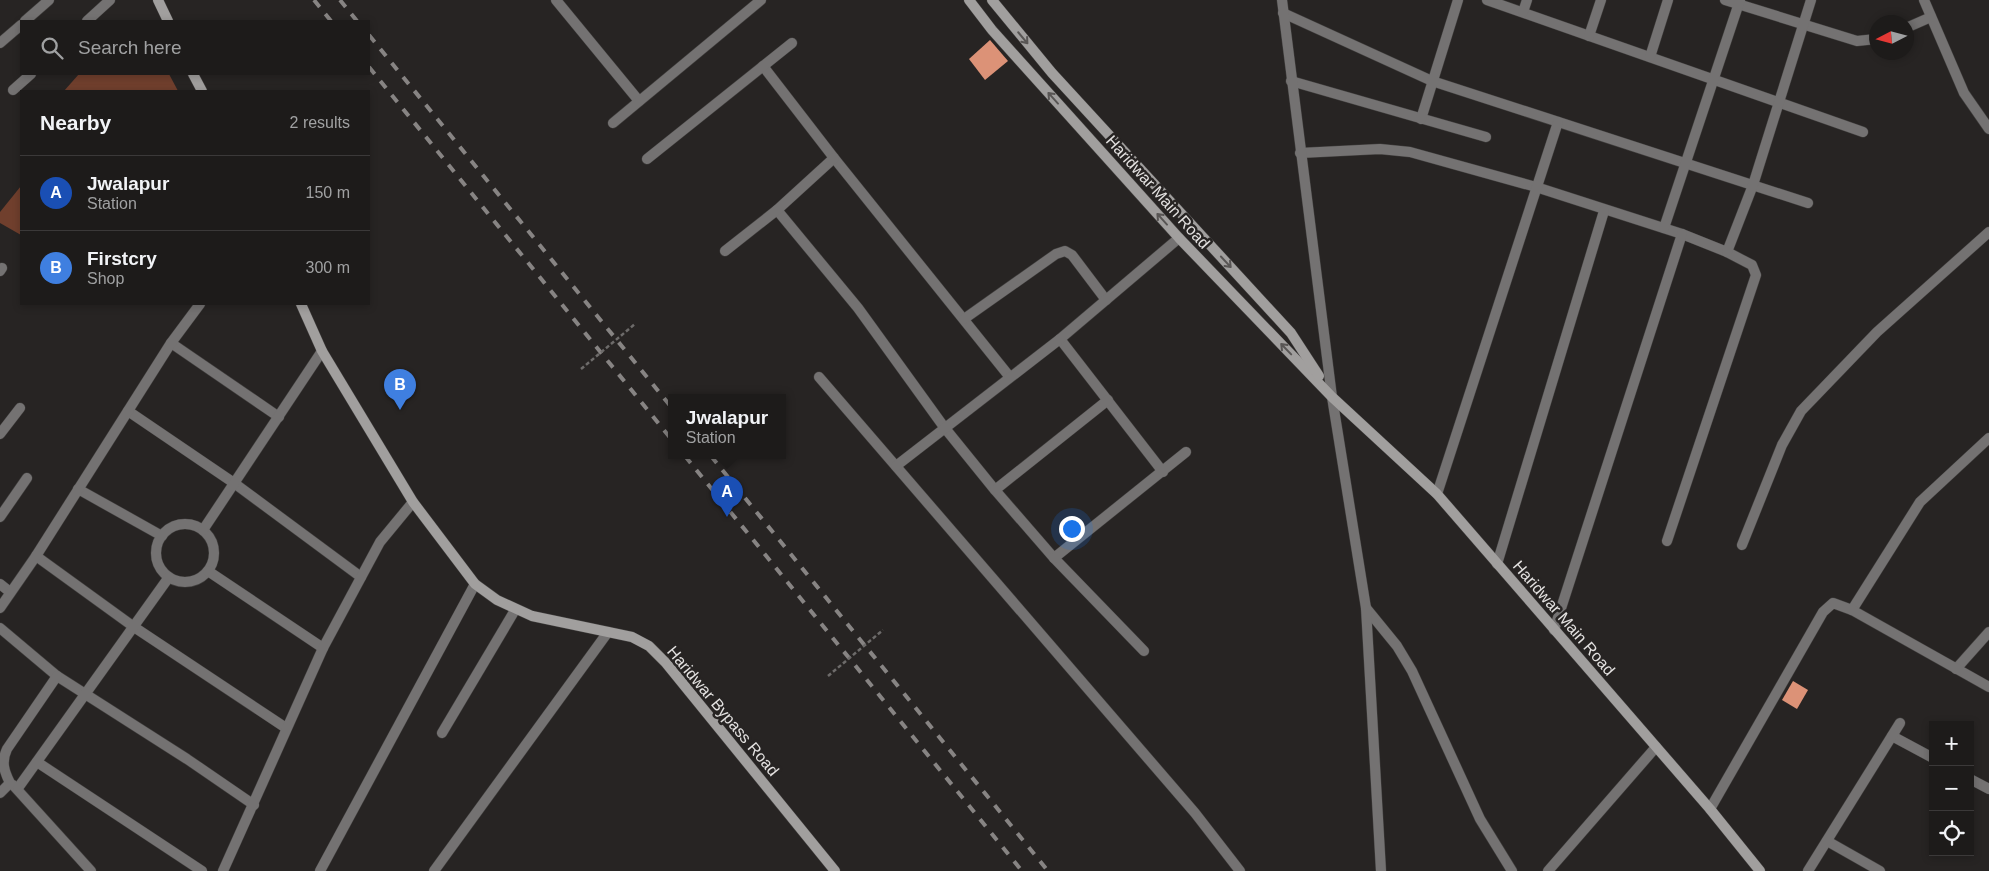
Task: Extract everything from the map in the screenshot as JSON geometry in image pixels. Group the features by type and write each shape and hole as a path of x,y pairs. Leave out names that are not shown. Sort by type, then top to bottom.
{"main road":[{"path":"158,0 168,20"},
{"name":"Haridwar Main Road","path":"969,0 992,30 1179,238 1332,397 1437,494 1710,809 1760,871"},
{"name":"Haridwar Main Road","path":"992,0 1052,73 1290,333 1332,397"},
{"path":"194,75 201,90"},
{"name":"Haridwar Bypass Road","path":"301,305 322,351 413,502 475,584 516,610 532,616 632,637 649,646 666,663 835,871"}],"street":[{"path":"26,20 49,0"},
{"path":"88,20 110,0"},
{"path":"556,0 639,100"},
{"path":"613,123 761,0"},
{"path":"1282,0 1290,81 1332,397 1366,608 1381,871"},
{"path":"1420,119 1458,0"},
{"path":"1487,0 1863,132"},
{"path":"1523,12 1527,0"},
{"path":"1589,36 1600,0"},
{"path":"1650,57 1668,0"},
{"path":"1725,0 1740,2 1804,25 1857,41 1869,40"},
{"path":"1728,252 1753,185 1812,0"},
{"path":"1924,0 1964,93 1989,129"},
{"path":"1664,228 1740,2"},
{"path":"1283,13 1432,82 1808,203"},
{"path":"1914,24 1931,17"},
{"path":"0,43 20,25"},
{"path":"647,158 792,43"},
{"path":"763,66 834,158 1010,376"},
{"path":"13,90 30,75"},
{"path":"1290,81 1486,138"},
{"path":"1437,494 1558,122"},
{"path":"1300,153 1380,149 1410,152 1536,187 1664,228 1728,252 1752,265 1756,275 1667,541"},
{"path":"725,251 777,210 834,158"},
{"path":"777,210 858,308 944,427 996,490 1054,558 1144,651"},
{"path":"1497,564 1604,210"},
{"path":"1742,545 1782,446 1801,411 1877,332 1989,232"},
{"path":"1554,630 1682,234"},
{"path":"896,466 1060,339 1179,238"},
{"path":"964,319 1056,254 1065,251 1072,255 1106,300"},
{"path":"0,608 36,556 171,343 199,305"},
{"path":"1060,339 1163,472"},
{"path":"171,343 279,418"},
{"path":"203,530 322,351"},
{"path":"820,377 1189,806 1240,871"},
{"path":"996,490 1108,400"},
{"path":"0,434 20,408"},
{"path":"128,411 234,483 361,577"},
{"path":"1852,610 1920,502 1989,438"},
{"path":"1054,558 1186,452"},
{"path":"0,517 27,478"},
{"path":"78,489 162,536"},
{"path":"225,870 286,728 323,648 385,535 413,502"},
{"path":"186,524 203,530 213,545 214,554 208,571 202,577 186,582 170,577 158,563 157,545 162,536 176,525 186,524"},
{"path":"36,556 134,627 286,728"},
{"path":"208,571 323,648"},
{"path":"0,792 14,786 37,762 170,577"},
{"path":"0,584 10,592"},
{"path":"320,871 475,584"},
{"path":"1710,809 1828,605 1838,603 1852,610 1989,687"},
{"path":"1366,608 1397,646 1412,671 1480,819 1512,871"},
{"path":"442,733 516,610"},
{"path":"0,628 56,676 187,759 254,805"},
{"path":"434,871 608,632"},
{"path":"1956,669 1989,632"},
{"path":"56,676 3,759 4,770 14,786 91,871"},
{"path":"1808,871 1900,723"},
{"path":"1892,736 1929,756"},
{"path":"1548,871 1656,747"},
{"path":"37,762 202,871"},
{"path":"1974,781 1989,789"},
{"path":"1827,841 1880,871"}],"path":[{"path":"581,369 635,324"},
{"path":"828,676 883,630"}],"shaded area":[{"path":"78,75 170,75 177,90 65,90"},
{"path":"20,187 20,234 0,223 0,212"}],"building":[{"path":"990,40 1008,61 985,80 969,59"},
{"path":"1793,681 1808,690 1797,709 1782,700"}],"railway":[{"path":"314,0 330,20"},
{"path":"340,0 356,20"},
{"path":"370,36 668,403"},
{"path":"370,68 668,435"},
{"path":"687,459 1022,871"},
{"path":"713,459 1048,871"}],"place":[{"name":"Firstcry","path":"400,410"},
{"name":"Jwalapur","path":"727,517"}]}
